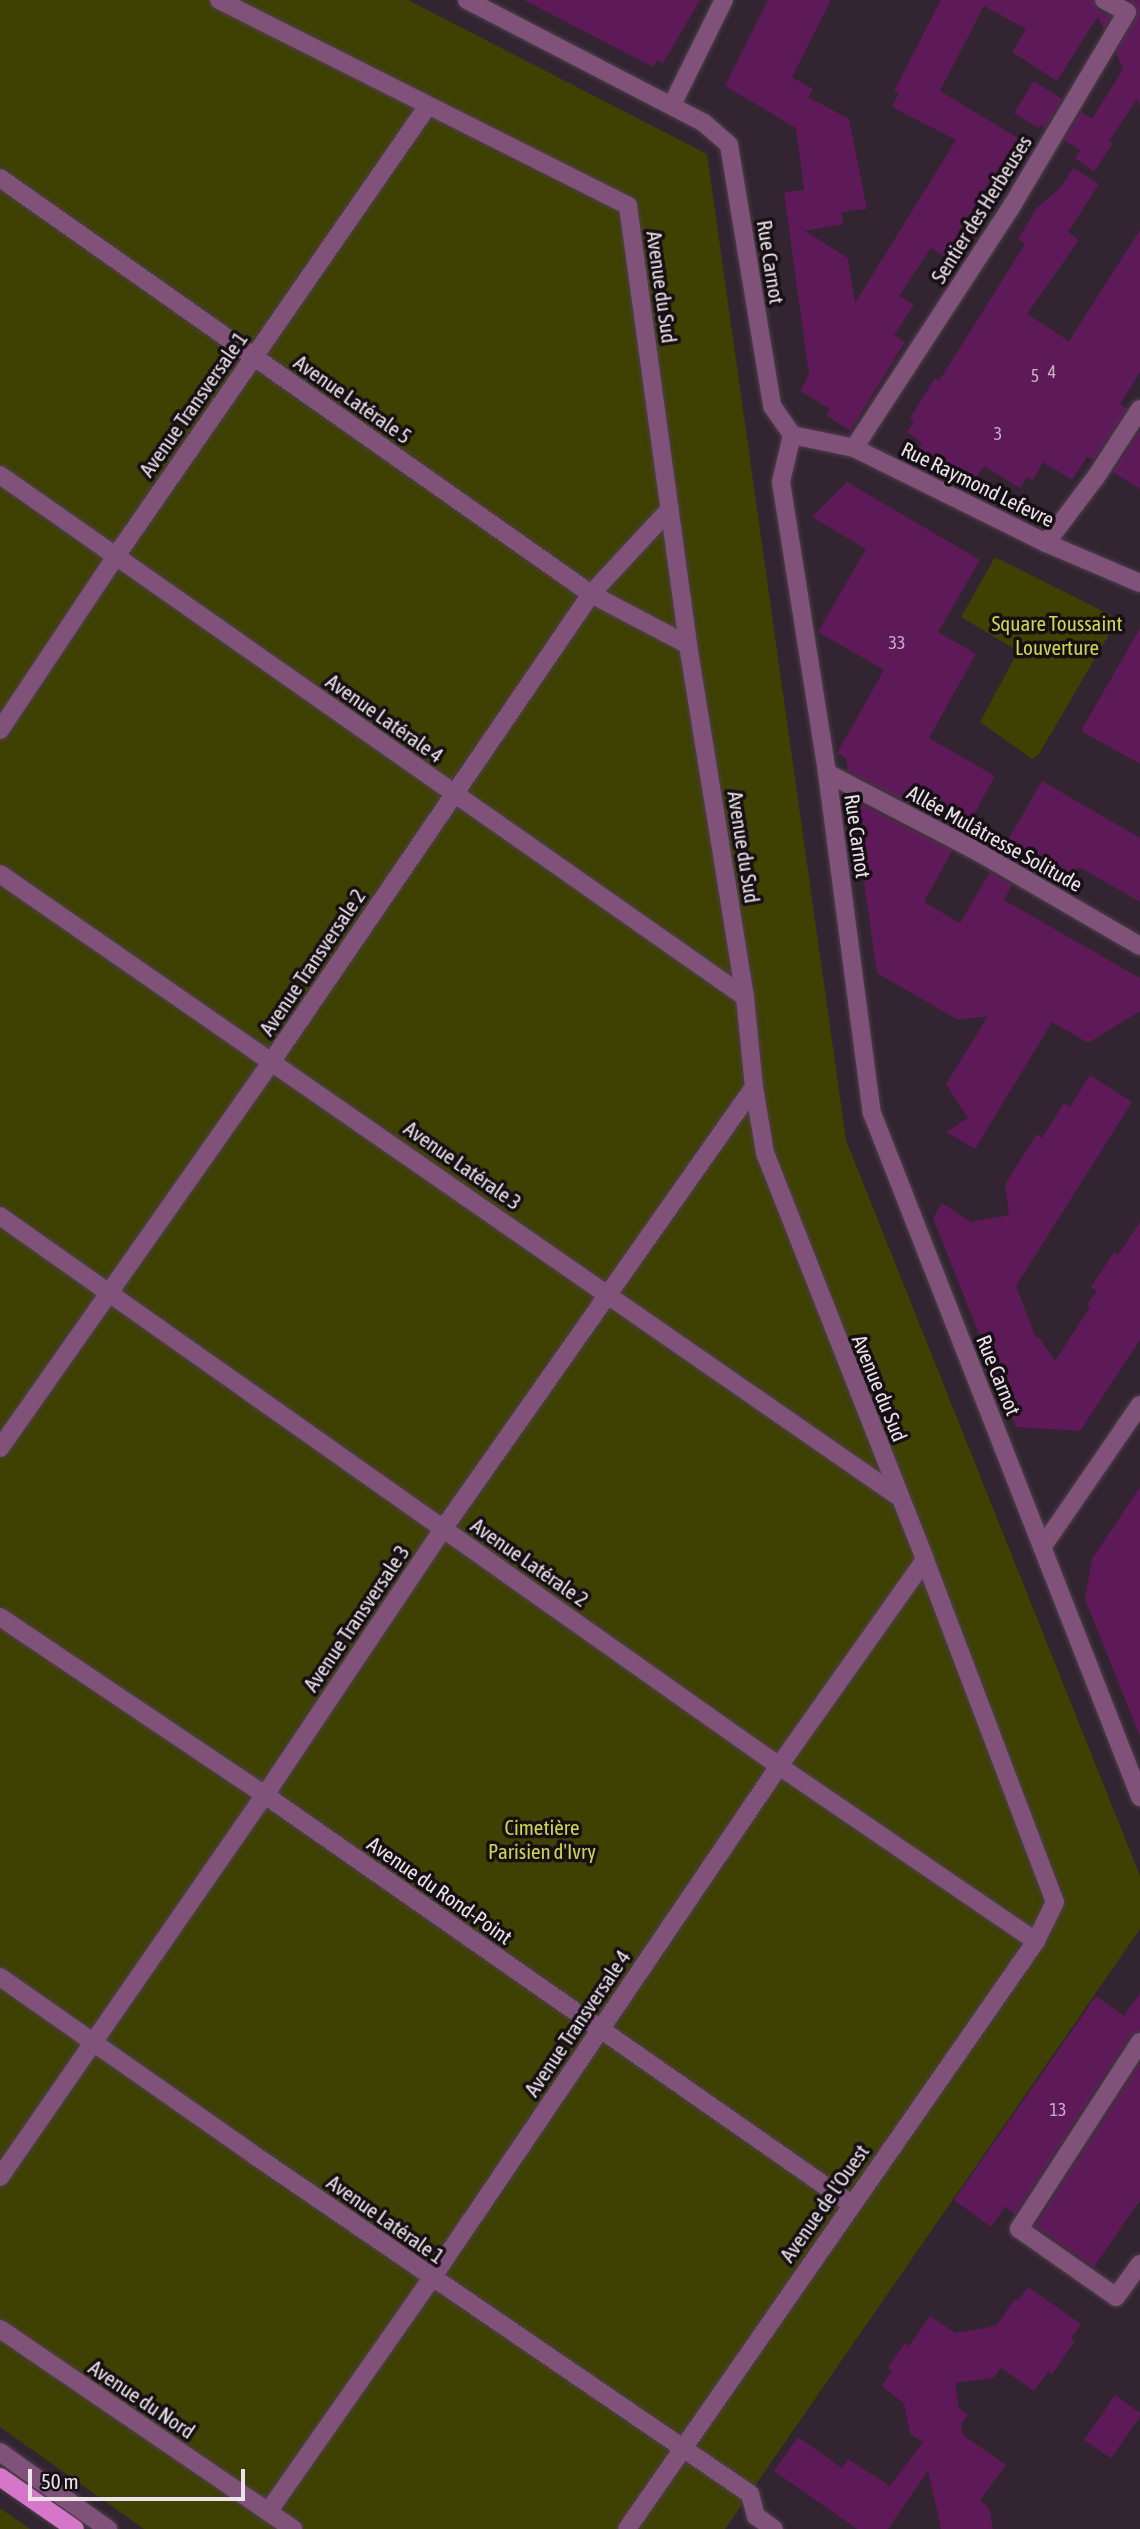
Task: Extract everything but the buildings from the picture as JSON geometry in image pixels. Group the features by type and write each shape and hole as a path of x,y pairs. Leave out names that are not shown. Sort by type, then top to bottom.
{"main road":[{"path":"0,2477 75,2529"}],"street":[{"name":"Avenue du Sud","path":"219,0 628,206 688,645 745,997 754,1087 765,1153 925,1560 1055,1902"},
{"name":"Rue Carnot","path":"467,0 672,105 717,131 729,145 772,406 792,435 781,482 827,774 875,1125 1140,1797"},
{"path":"672,105 724,0"},
{"name":"Sentier des Herbeuses","path":"854,448 1013,204 1127,12 1104,0"},
{"name":"Avenue Transversale 1","path":"0,730 116,556 427,107"},
{"name":"Avenue Latérale 5","path":"0,178 591,594 688,645"},
{"path":"1046,543 1096,477 1140,409"},
{"name":"Rue Raymond Lefevre","path":"792,435 854,448 1046,543 1140,583"},
{"name":"Avenue Latérale 4","path":"0,475 745,997"},
{"name":"Avenue Transversale 2","path":"0,1448 272,1061 591,594 670,509"},
{"name":"Allée Mulâtresse Solitude","path":"827,774 980,853 1140,946"},
{"name":"Avenue Latérale 3","path":"0,874 899,1497"},
{"name":"Avenue Transversale 3","path":"0,2177 265,1795 443,1529 754,1087"},
{"name":"Avenue Latérale 2","path":"0,1216 779,1766 1037,1941"},
{"path":"1043,1546 1140,1405"},
{"name":"Avenue Transversale 4","path":"268,2512 432,2278 779,1766 925,1560"},
{"name":"Avenue du Rond-Point","path":"0,1617 265,1795 850,2204"},
{"name":"Avenue de l'Ouest","path":"627,2529 850,2204 1037,1941 1055,1902"},
{"name":"Avenue Latérale 1","path":"0,1977 432,2278 750,2494 756,2516 774,2529"},
{"path":"1140,2042 1018,2230 1116,2297 1140,2263"},
{"name":"Avenue du Nord","path":"0,2329 293,2529"},
{"path":"0,2452 108,2529"}],"green space":[{"name":"Cimetière Parisien d'Ivry","path":"0,0 408,0 707,154 846,1140 1140,1876 1140,1929 725,2529 144,2529 0,2427"},
{"name":"Square Toussaint Louverture","path":"995,557 1118,619 1039,754 1032,759 980,722 1018,651 961,617"},
{"path":"0,2508 30,2529 0,2529"}]}
